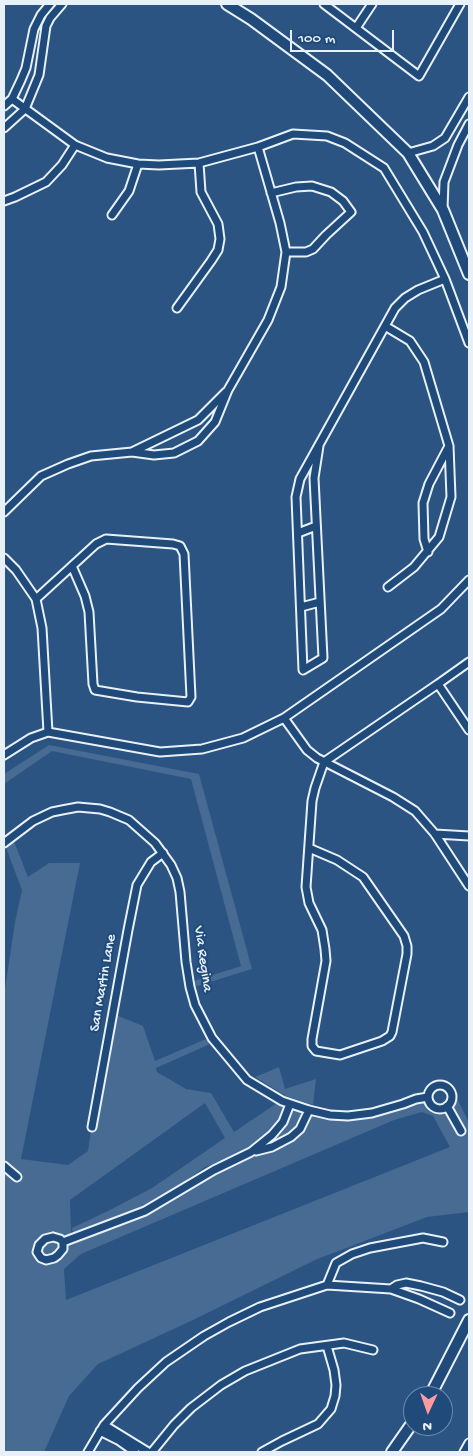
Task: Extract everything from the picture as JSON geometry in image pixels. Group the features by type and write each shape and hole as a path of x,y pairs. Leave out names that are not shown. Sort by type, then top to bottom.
{"street":[{"path":"4,106 12,99 26,68 34,30 41,15 50,4"},
{"path":"4,128 25,109 39,75 46,26 62,4"},
{"path":"227,4 327,75 408,153 443,210 469,274"},
{"path":"324,4 419,76 460,4"},
{"path":"356,28 372,4"},
{"path":"408,153 433,146 445,138 469,97"},
{"path":"12,99 75,145 107,158 138,164 199,163 258,147 293,134 327,136 345,143 384,168 423,232 445,278 469,343"},
{"path":"443,210 444,182 458,145 469,124"},
{"path":"445,138 458,145"},
{"path":"4,201 46,182 62,165 75,145"},
{"path":"4,512 41,476 68,464 91,456 132,452 154,455 174,453 198,441 215,422 228,390 268,320 281,287 286,252 280,222 258,147"},
{"path":"177,308 218,250 220,239 218,224 201,192 199,163"},
{"path":"112,216 129,191 138,164"},
{"path":"272,193 296,187 312,186 331,192 351,212 313,249 306,252 286,252"},
{"path":"319,446 314,478 323,658 303,670 296,497 300,479 395,308 405,298 418,290 445,278"},
{"path":"384,326 410,341 424,362 449,446 451,497 439,537 414,567 388,587"},
{"path":"132,452 198,420 228,390"},
{"path":"428,552 424,539 423,503 429,484 449,446"},
{"path":"298,533 316,526"},
{"path":"36,599 72,566 96,544 106,539 180,546 184,554 191,698 188,702 136,697 95,690 93,684 89,612 85,596 72,566"},
{"path":"4,558 16,570 36,599 42,628 48,732"},
{"path":"4,755 31,738 48,732 160,752 202,749 243,738 284,718 441,609 469,580"},
{"path":"301,607 320,602"},
{"path":"309,848 337,860 363,877 404,936 407,946 390,1036 382,1041 340,1055 316,1051 312,1046 326,961 322,930 309,903 306,887 312,801 315,788 324,762 469,662"},
{"path":"438,684 469,730"},
{"path":"284,718 307,750 317,758 393,797 415,811 435,834 469,886"},
{"name":"Via Regina","path":"4,843 32,821 52,812 78,807 100,809 129,820 148,835 171,865 180,892 189,982 195,1005 206,1029 247,1080 269,1094 290,1104 330,1115 362,1115 428,1097"},
{"path":"435,834 469,836"},
{"name":"San Martin Lane","path":"92,1127 137,885 151,862 163,853"},
{"path":"438,1085 449,1088 452,1100 447,1106 440,1108 431,1104 428,1097 431,1089 438,1085"},
{"path":"251,1152 272,1135 283,1122 290,1104"},
{"path":"447,1106 461,1131"},
{"path":"63,1242 145,1211 214,1170 251,1152 272,1147 291,1137 300,1129 309,1110"},
{"path":"4,1166 17,1177"},
{"path":"327,1286 336,1263 352,1254 370,1248 423,1238 443,1242"},
{"path":"391,1289 402,1284 412,1284 443,1292 460,1300"},
{"path":"88,1452 102,1428 138,1388 166,1362 204,1336 260,1307 327,1286 391,1289 450,1312"},
{"path":"435,1386 469,1320"},
{"path":"152,1452 191,1408 221,1385 245,1371 300,1350 344,1344 373,1350"},
{"path":"262,1452 318,1424 331,1409 336,1396 336,1386 334,1370 327,1346"},
{"path":"102,1428 135,1452"},
{"path":"102,1428 148,1452"},
{"path":"392,1452 403,1436"},
{"path":"464,1452 469,1443"}],"shaded area":[{"path":"49,745 199,774 252,969 194,987 194,981 241,966 191,779 52,751 4,784 4,774"},
{"path":"13,839 28,877 49,863 80,863 21,1159 68,1165 88,1151 91,1131 95,1130 116,1015 143,1026 155,1061 206,1039 210,1044 156,1068 157,1072 186,1089 211,1093 234,1132 277,1103 287,1107 280,1121 262,1142 237,1155 205,1167 164,1196 132,1212 92,1225 73,1234 72,1228 152,1188 225,1138 205,1103 70,1200 71,1232 75,1242 104,1229 148,1215 218,1172 251,1157 271,1152 289,1144 301,1133 312,1113 338,1119 369,1119 429,1101 437,1106 449,1109 456,1103 457,1098 469,1123 469,1212 427,1217 315,1260 98,1364 69,1396 44,1452 4,1452 4,996 15,922 22,890 5,845","holes":["422,1112 433,1116 450,1147 66,1300 64,1269 81,1254 394,1120"]},
{"path":"279,1067 285,1089 316,1079 313,1105 286,1096 255,1077"},
{"path":"294,1110 300,1110 304,1113 298,1128 289,1136 261,1149 277,1135"}]}
